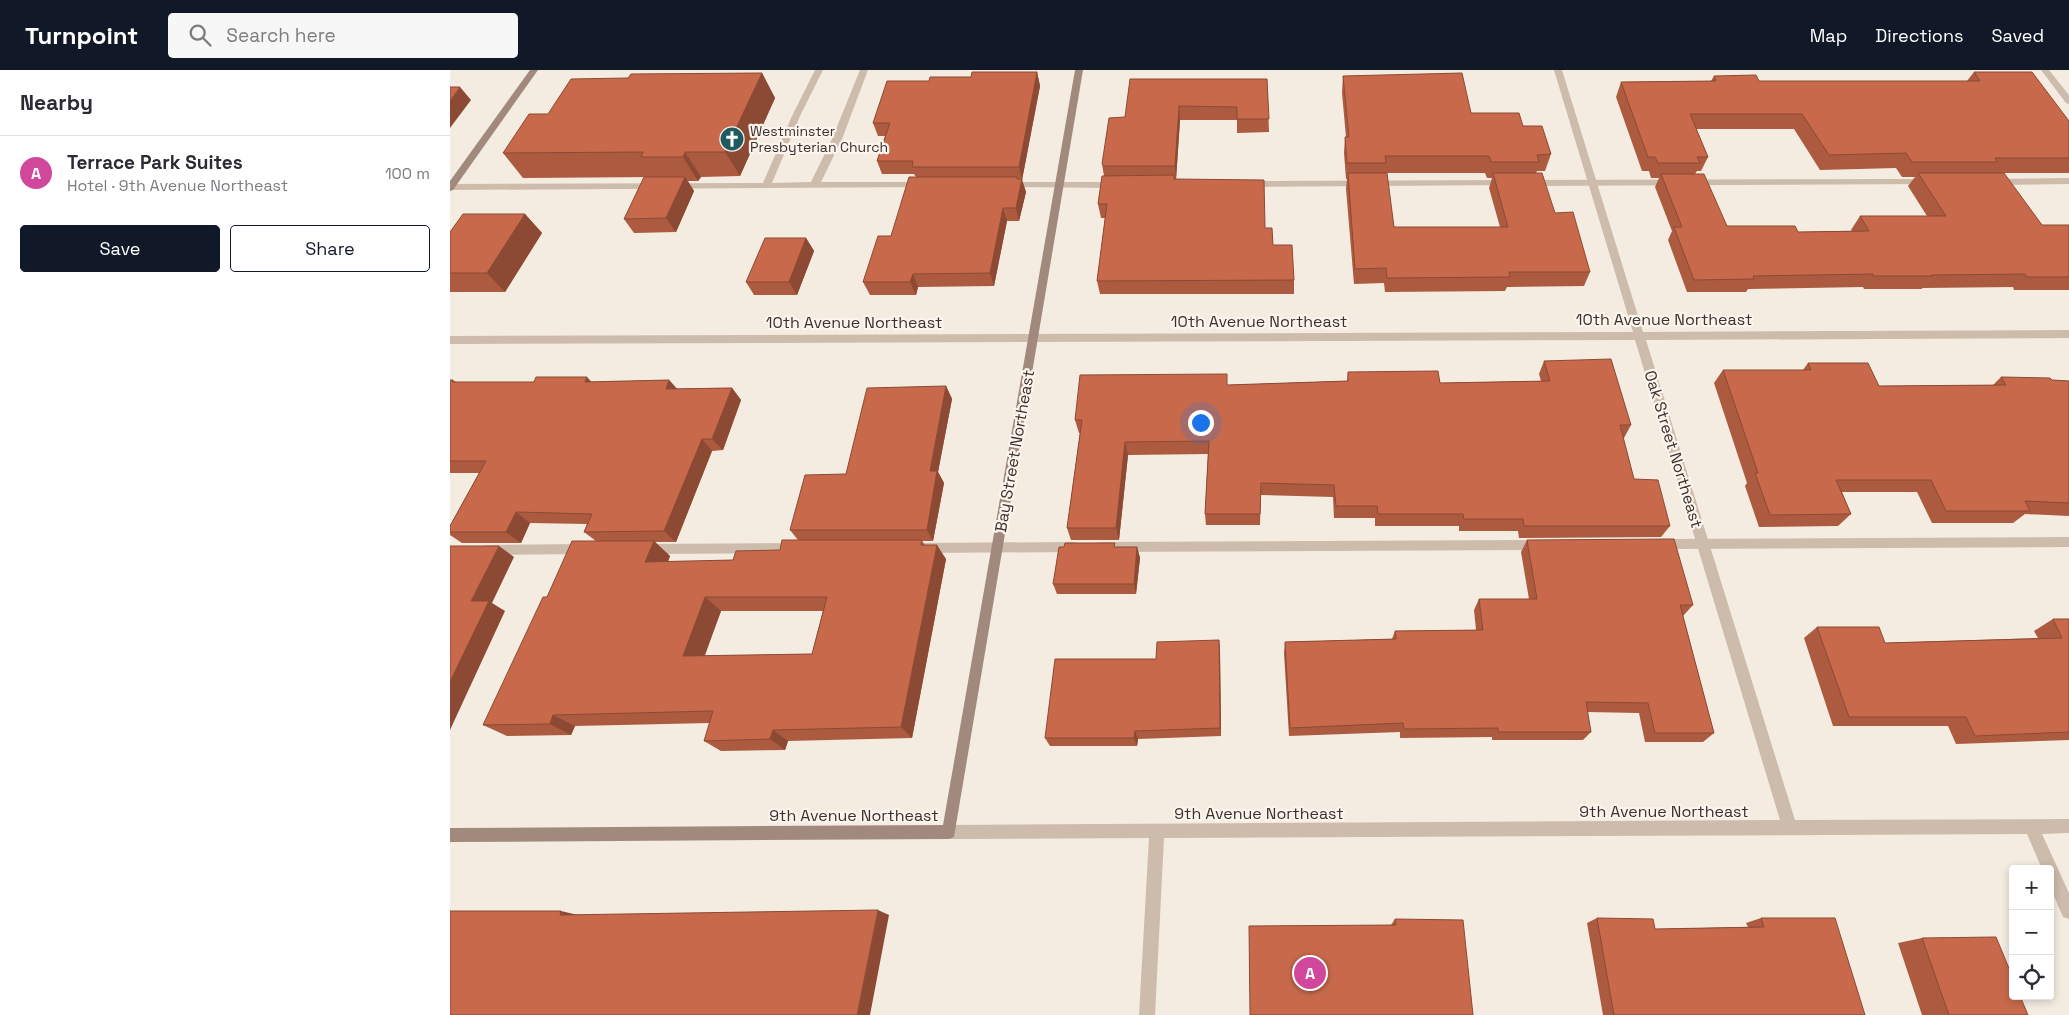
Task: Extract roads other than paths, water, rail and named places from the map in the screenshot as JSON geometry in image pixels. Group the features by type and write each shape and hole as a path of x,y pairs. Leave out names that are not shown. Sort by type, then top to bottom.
{"street":[{"path":"450,187 534,70"},
{"path":"766,186 796,116 820,70"},
{"path":"814,186 838,139 864,70"},
{"name":"Bay Street Northeast","path":"949,832 1079,70"},
{"name":"Oak Street Northeast","path":"1558,70 1790,828"},
{"path":"2045,70 2069,101"},
{"path":"1237,184 1940,182"},
{"path":"1980,182 2069,182"},
{"path":"450,187 932,185"},
{"path":"1000,185 1128,185"},
{"name":"10th Avenue Northeast","path":"450,340 2069,334"},
{"path":"1643,544 2069,542"},
{"path":"908,548 1554,545"},
{"path":"629,549 808,548"},
{"path":"470,550 599,549"},
{"path":"2031,826 2048,865"},
{"name":"9th Avenue Northeast","path":"450,835 2069,826"},
{"path":"1147,1015 1157,832"},
{"path":"2054,878 2069,911"}],"place":[{"name":"Westminster Presbyterian Church","path":"732,139"},
{"name":"Terrace Park Suites","path":"1310,973"}]}
